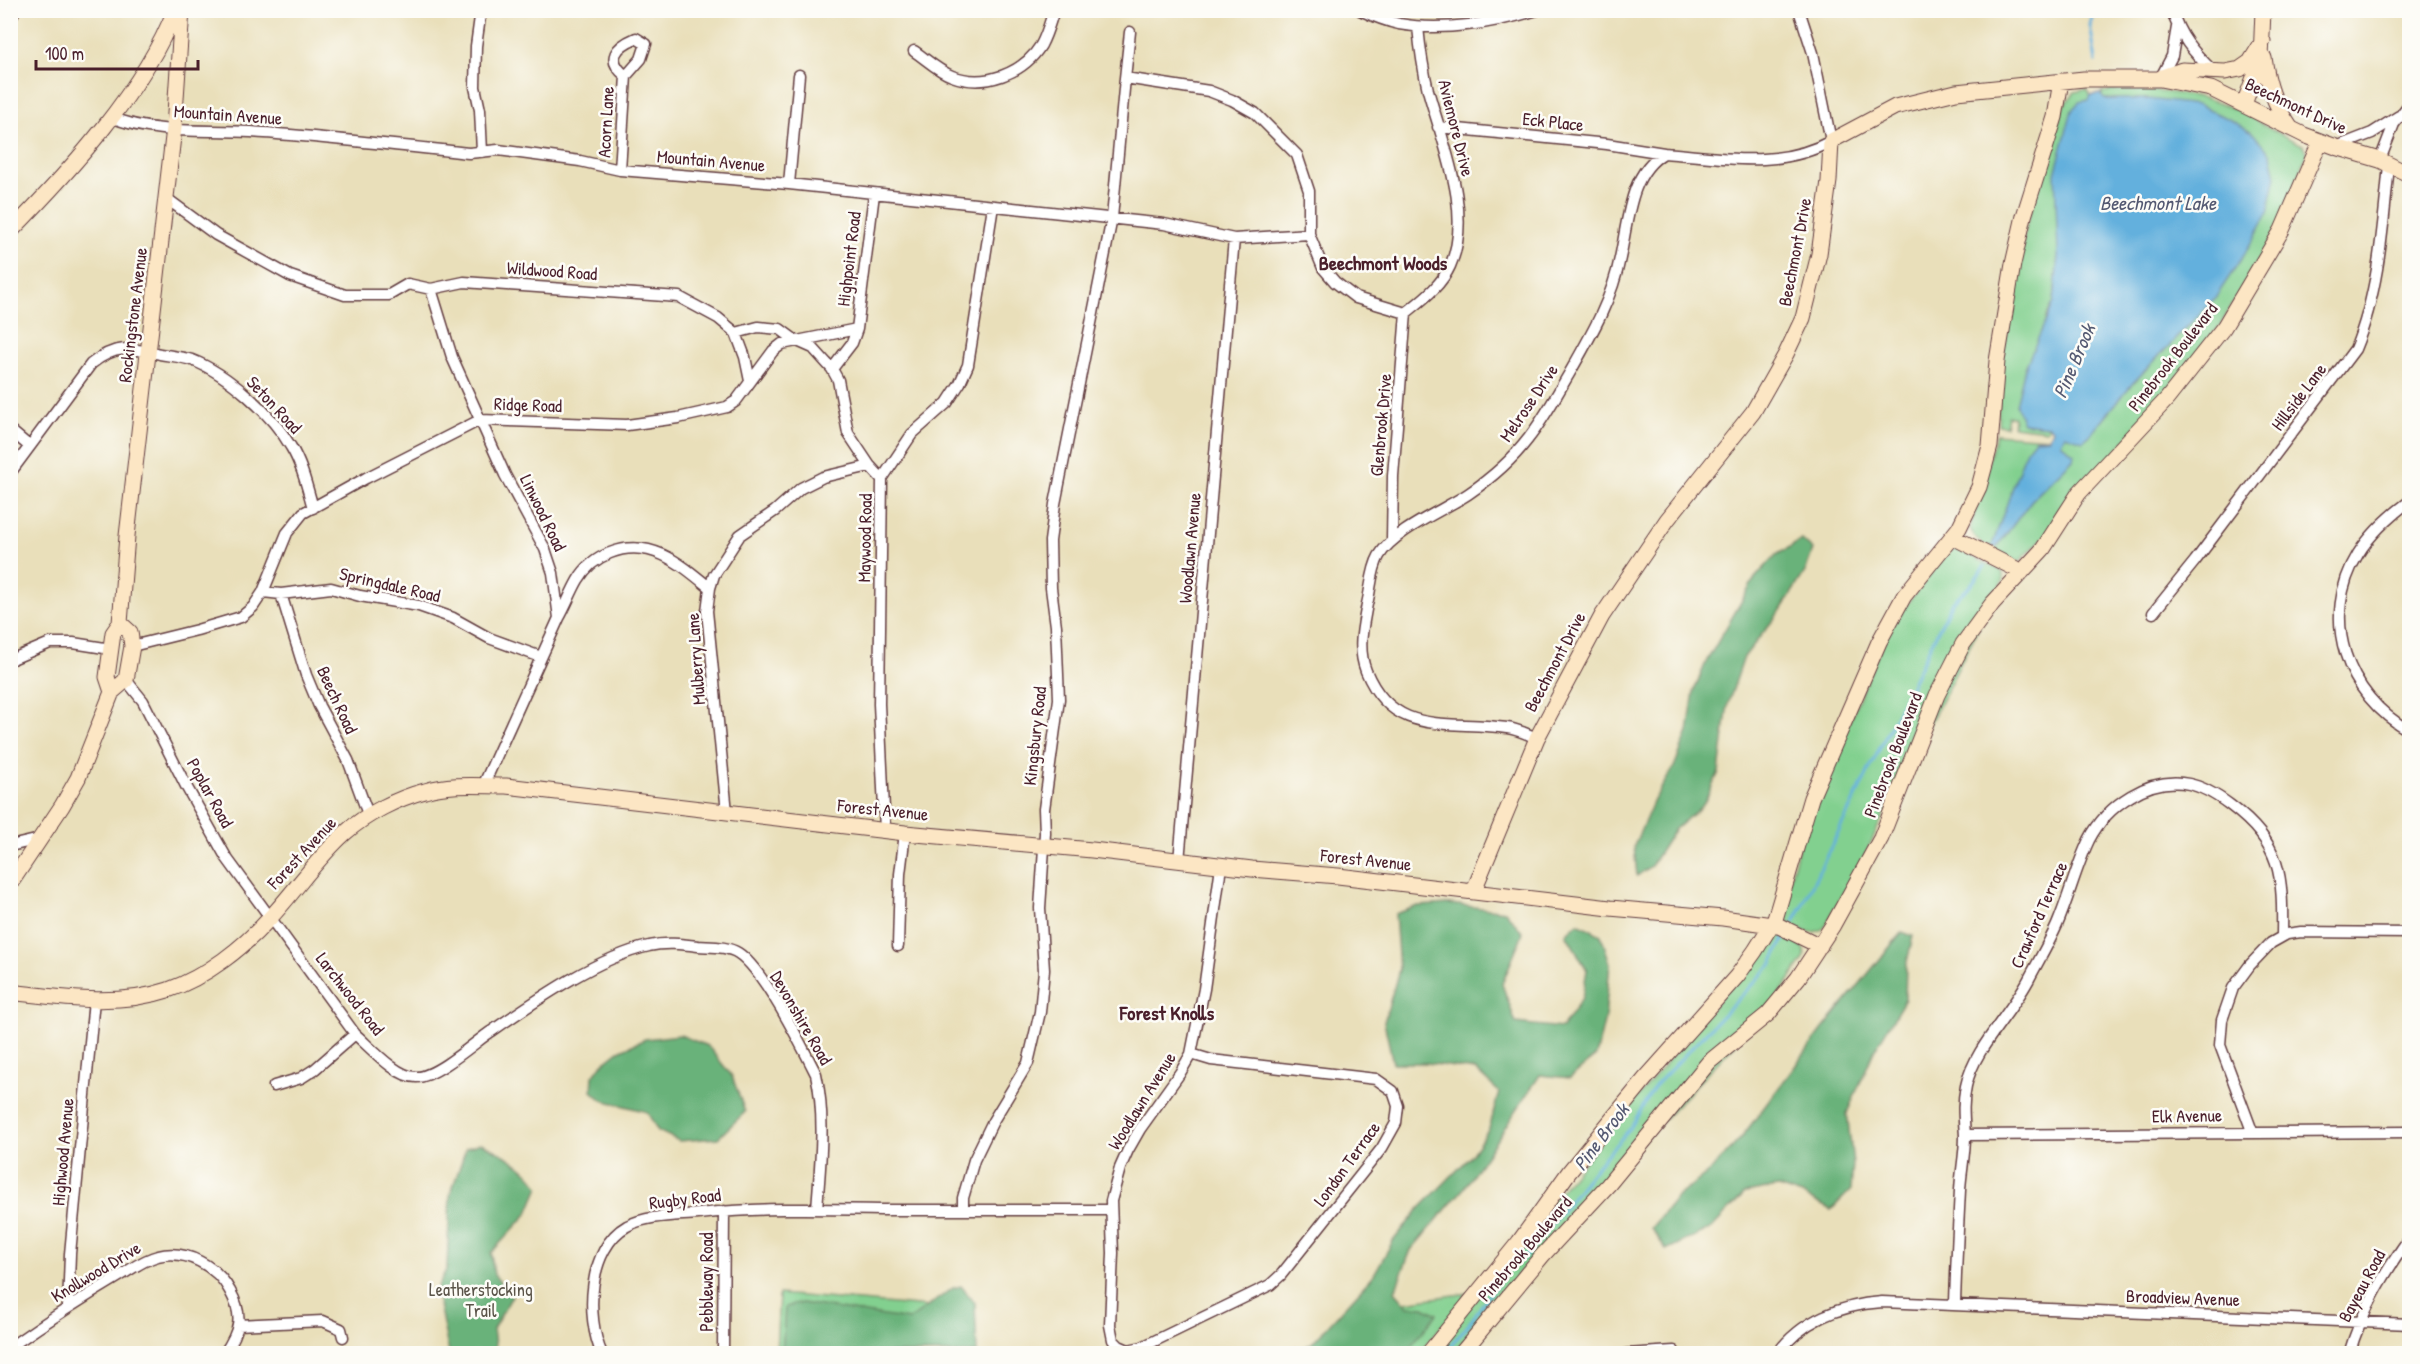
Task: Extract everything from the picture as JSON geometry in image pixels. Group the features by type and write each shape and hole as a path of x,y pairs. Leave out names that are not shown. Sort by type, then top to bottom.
{"street":[{"path":"10,19 15,10"},
{"path":"10,232 52,187 111,117 138,79 165,34 175,10"},
{"name":"Rockingstone Avenue","path":"112,692 107,677 113,633 120,623 174,128 182,10"},
{"path":"481,10 476,46 475,87 480,110 482,152"},
{"path":"914,51 945,73 962,79 1001,77 1014,70 1040,47 1054,10"},
{"path":"1360,10 1388,21 1418,27 1483,22 1537,10"},
{"path":"1664,153 1746,161 1815,149 1831,141 1815,63 1799,10"},
{"path":"2172,10 2177,26 2194,53 2213,71"},
{"path":"2264,10 2263,44 2269,90 2279,112 2291,128"},
{"path":"2160,79 2172,56 2177,26"},
{"name":"Aviemore Drive","path":"1406,313 1442,280 1450,267 1456,245 1458,221 1450,162 1438,127 1424,71 1418,27"},
{"path":"1112,218 1130,32"},
{"path":"2160,79 2182,70 2231,71 2243,67 2250,62 2263,44"},
{"path":"2244,104 2257,74 2263,44"},
{"path":"789,184 798,75"},
{"name":"Acorn Lane","path":"620,170 626,76"},
{"path":"1125,78 1209,91 1232,100 1255,113 1298,155 1309,191 1309,234 1323,267 1347,292 1369,303 1406,313"},
{"name":"Beechmont Drive","path":"1474,890 1537,738 1585,646 1629,573 1667,520 1753,412 1779,367 1803,318 1822,237 1831,141 1874,116 1912,102 1972,90 2061,81 2116,78 2160,79 2201,86 2244,104 2320,142 2385,162 2409,175"},
{"name":"Pinebrook Boulevard","path":"1428,1353 1519,1242 1569,1172 1617,1113 1668,1051 1737,976 1772,924 1810,798 1879,642 1908,590 1953,537 1970,507 1986,466 1997,362 2012,272 2024,216 2055,117 2061,81"},
{"path":"2336,147 2372,133 2399,116 2409,104"},
{"name":"Hillside Lane","path":"2153,613 2209,543 2355,349 2366,323 2372,292 2385,162 2390,131 2399,116"},
{"name":"Mountain Avenue","path":"111,117 122,122 174,128 249,132 469,153 498,150 620,170 789,184 1164,224 1234,239 1309,234"},
{"name":"Eck Place","path":"1438,127 1607,144 1664,153"},
{"name":"Pinebrook Boulevard","path":"1461,1353 1542,1256 1608,1185 1709,1062 1778,1004 1820,946 1881,838 1950,666 1982,616 2049,540 2079,493 2161,405 2223,327 2277,239 2320,142"},
{"name":"Melrose Drive","path":"1537,738 1505,727 1436,725 1419,721 1395,709 1381,695 1366,669 1360,646 1371,580 1379,556 1392,541 1468,494 1514,456 1533,433 1594,330 1608,300 1619,264 1634,192 1645,169 1664,153"},
{"name":"Highpoint Road","path":"832,369 852,343 857,329 874,194"},
{"name":"Wildwood Road","path":"166,198 216,235 290,276 345,295 389,294 408,284 431,289 464,282 679,297 718,318 736,333"},
{"name":"Maywood Road","path":"885,830 879,704 882,479 912,435 947,403 968,365 993,206"},
{"name":"Kingsbury Road","path":"963,1210 963,1198 974,1160 993,1121 1028,1063 1040,1012 1044,970 1040,908 1044,809 1059,699 1050,541 1055,504 1112,218"},
{"name":"Woodlawn Avenue","path":"1179,861 1234,239"},
{"name":"Linwood Road","path":"431,289 452,357 506,475 545,549 553,573 559,618"},
{"name":"Glenbrook Drive","path":"1392,541 1393,476 1406,313"},
{"path":"750,381 745,357 736,333 758,327 780,329 795,340 813,348 832,369 838,380 848,433 870,466 882,479"},
{"name":"Highpoint Road","path":"795,340 857,329"},
{"name":"Ridge Road","path":"313,508 480,420 627,425 678,418 727,407 736,401 773,351 782,344 795,340"},
{"name":"Seton Road","path":"10,473 91,364 105,353 117,350 148,351 190,359 211,369 254,403 292,447 303,472 313,508"},
{"path":"10,430 28,446"},
{"name":"Mulberry Lane","path":"727,812 707,611 710,588 724,557 740,535 775,511 801,488 824,477 870,466"},
{"path":"2409,501 2390,516 2359,553 2344,586 2340,609 2341,638 2357,682 2373,705 2391,721 2409,731"},
{"path":"132,646 241,617 253,607 263,592 287,533 303,513 313,508"},
{"path":"1953,537 2022,572"},
{"path":"483,786 559,618 579,579 592,563 621,549 642,548 657,551 684,567 710,588"},
{"name":"Springdale Road","path":"263,592 281,594 331,588 360,596 419,606 453,618 489,638 541,657"},
{"name":"Beech Road","path":"281,594 306,675 319,706 348,760 369,817"},
{"path":"120,623 130,632 132,646 126,680"},
{"path":"10,660 50,643 73,643 111,649"},
{"name":"Rockingstone Avenue","path":"10,884 78,778 112,692 126,680"},
{"name":"Poplar Road","path":"126,680 143,702 226,857 270,918"},
{"name":"Crawford Terrace","path":"1955,1304 1965,1135 1962,1108 1970,1072 1978,1056 2021,995 2057,926 2089,840 2106,815 2124,799 2164,783 2189,784 2221,799 2238,811 2268,842 2276,859 2283,898 2282,936"},
{"name":"Forest Avenue","path":"10,992 113,1001 147,996 192,981 227,957 270,918 316,862 346,831 402,799 425,790 453,786 506,786 885,830 1474,890 1610,908 1772,924 1820,946"},
{"path":"898,946 900,874 905,832"},
{"path":"10,846 40,839"},
{"name":"Woodlawn Avenue","path":"1124,1348 1113,1340 1110,1325 1113,1253 1111,1210 1120,1168 1128,1150 1191,1054 1204,989 1221,866"},
{"name":"Larchwood Road","path":"270,918 355,1034 405,1076 415,1077"},
{"path":"2252,1131 2220,1045 2222,1020 2233,988 2271,944 2282,936 2301,932 2409,933"},
{"name":"Devonshire Road","path":"415,1077 421,1077 438,1069 516,1014 588,971 627,952 666,943 726,948 738,953 751,964 816,1074 820,1090 821,1141 817,1209"},
{"name":"Highwood Avenue","path":"68,1307 70,1254 94,1000"},
{"path":"274,1086 308,1074 355,1034"},
{"name":"London Terrace","path":"1124,1348 1128,1350 1142,1347 1270,1285 1340,1202 1382,1148 1396,1123 1398,1106 1393,1090 1376,1079 1211,1060 1191,1054"},
{"name":"Elk Avenue","path":"1965,1135 2252,1131 2409,1132"},
{"name":"Rugby Road","path":"602,1353 597,1342 593,1310 596,1272 600,1256 615,1234 629,1225 650,1219 749,1208 817,1209"},
{"path":"817,1209 1111,1210"},
{"name":"Pebbleway Road","path":"723,1353 724,1211"},
{"name":"Bayeau Road","path":"2349,1353 2360,1322 2384,1276 2409,1237"},
{"name":"Knollwood Drive","path":"10,1347 68,1307 156,1256 176,1253 208,1266 225,1281 237,1304 238,1325"},
{"name":"Broadview Avenue","path":"1777,1353 1804,1327 1824,1315 1845,1308 1881,1302 2409,1324"},
{"path":"224,1353 236,1335 238,1325 323,1321 341,1329 344,1336"},
{"path":"1626,1353 1674,1351"}],"green space":[{"path":"2087,89 2091,95 2058,255 2054,302 2046,317 2023,423 2049,426 2046,430 2013,426 2014,417 2008,416 2006,426 1998,425 1999,377 2026,226 2064,105 2075,92"},
{"path":"2109,90 2172,93 2218,102 2242,112 2303,145 2307,154 2282,220 2220,326 2049,532 2019,562 1985,546 1970,529 1996,434 2049,438 2005,513 1992,546 1996,548 2031,501 2073,459 2073,454 2061,443 2065,434 2083,441 2090,435 2132,384 2216,297 2149,99 2103,99 2102,92"},
{"path":"1802,540 1813,550 1805,572 1781,610 1744,657 1728,704 1719,772 1703,805 1674,830 1651,866 1637,876 1634,846 1654,800 1674,767 1688,732 1694,691 1706,662 1755,578 1776,555"},
{"path":"1952,550 1959,550 2002,571 2004,579 1893,795 1867,851 1824,928 1812,932 1800,930 1789,923 1781,913 1802,834 1889,627 1946,554"},
{"path":"1450,904 1505,911 1523,933 1502,984 1516,1023 1562,1028 1582,998 1587,970 1566,934 1578,923 1601,935 1610,963 1605,1018 1596,1056 1570,1078 1540,1075 1465,1187 1411,1250 1395,1291 1408,1306 1424,1307 1437,1314 1405,1353 1294,1353 1311,1344 1373,1276 1393,1241 1419,1209 1470,1157 1489,1129 1499,1092 1475,1070 1427,1063 1393,1063 1384,1022 1399,970 1395,914 1418,906"},
{"path":"1902,932 1913,936 1906,966 1905,999 1874,1051 1847,1113 1853,1163 1851,1190 1831,1210 1805,1196 1778,1187 1745,1193 1712,1228 1666,1250 1651,1228 1678,1196 1708,1173 1741,1138 1823,1029"},
{"path":"1777,935 1797,942 1805,953 1804,959 1773,1004 1526,1265 1454,1353 1433,1354 1555,1197 1769,939"},
{"path":"680,1035 708,1046 732,1076 745,1112 718,1138 679,1141 658,1131 647,1112 602,1100 592,1091 593,1076 601,1065 619,1051 645,1039"},
{"name":"Leatherstocking Trail","path":"481,1143 521,1167 539,1187 528,1213 491,1253 494,1275 512,1296 493,1329 496,1353 449,1353 436,1290 447,1268 450,1196 466,1148"},
{"path":"961,1286 975,1303 977,1353 782,1353 785,1307 802,1303 909,1320 953,1288"},
{"path":"1469,1293 1419,1353 1313,1354 1383,1305"},
{"path":"779,1294 952,1309 949,1353 776,1354"}],"water":[{"name":"Beechmont Lake","path":"2101,94 2104,99 2149,99 2197,105 2251,131 2271,154 2276,176 2268,213 2216,297 2132,384 2090,435 2083,441 2065,435 2061,443 2074,454 2073,459 2031,501 1996,548 1992,546 2026,450 2035,439 2049,438 2052,429 2049,426 2023,423 2016,405 2025,368 2054,302 2058,255 2055,174 2072,110 2079,102 2089,100 2091,95"}],"waterway":[{"name":"Pine Brook","path":"2094,10 2090,25 2096,61"},
{"name":"Pine Brook","path":"1794,922 1952,602 1970,586 1985,566"},
{"name":"Pine Brook","path":"1444,1354 1471,1321 1506,1270 1527,1255 1601,1161 1629,1130 1655,1086 1771,965 1784,939"}],"district":[{"name":"Beechmont Woods","path":"1383,263"},
{"name":"Forest Knolls","path":"1167,1013"}]}
